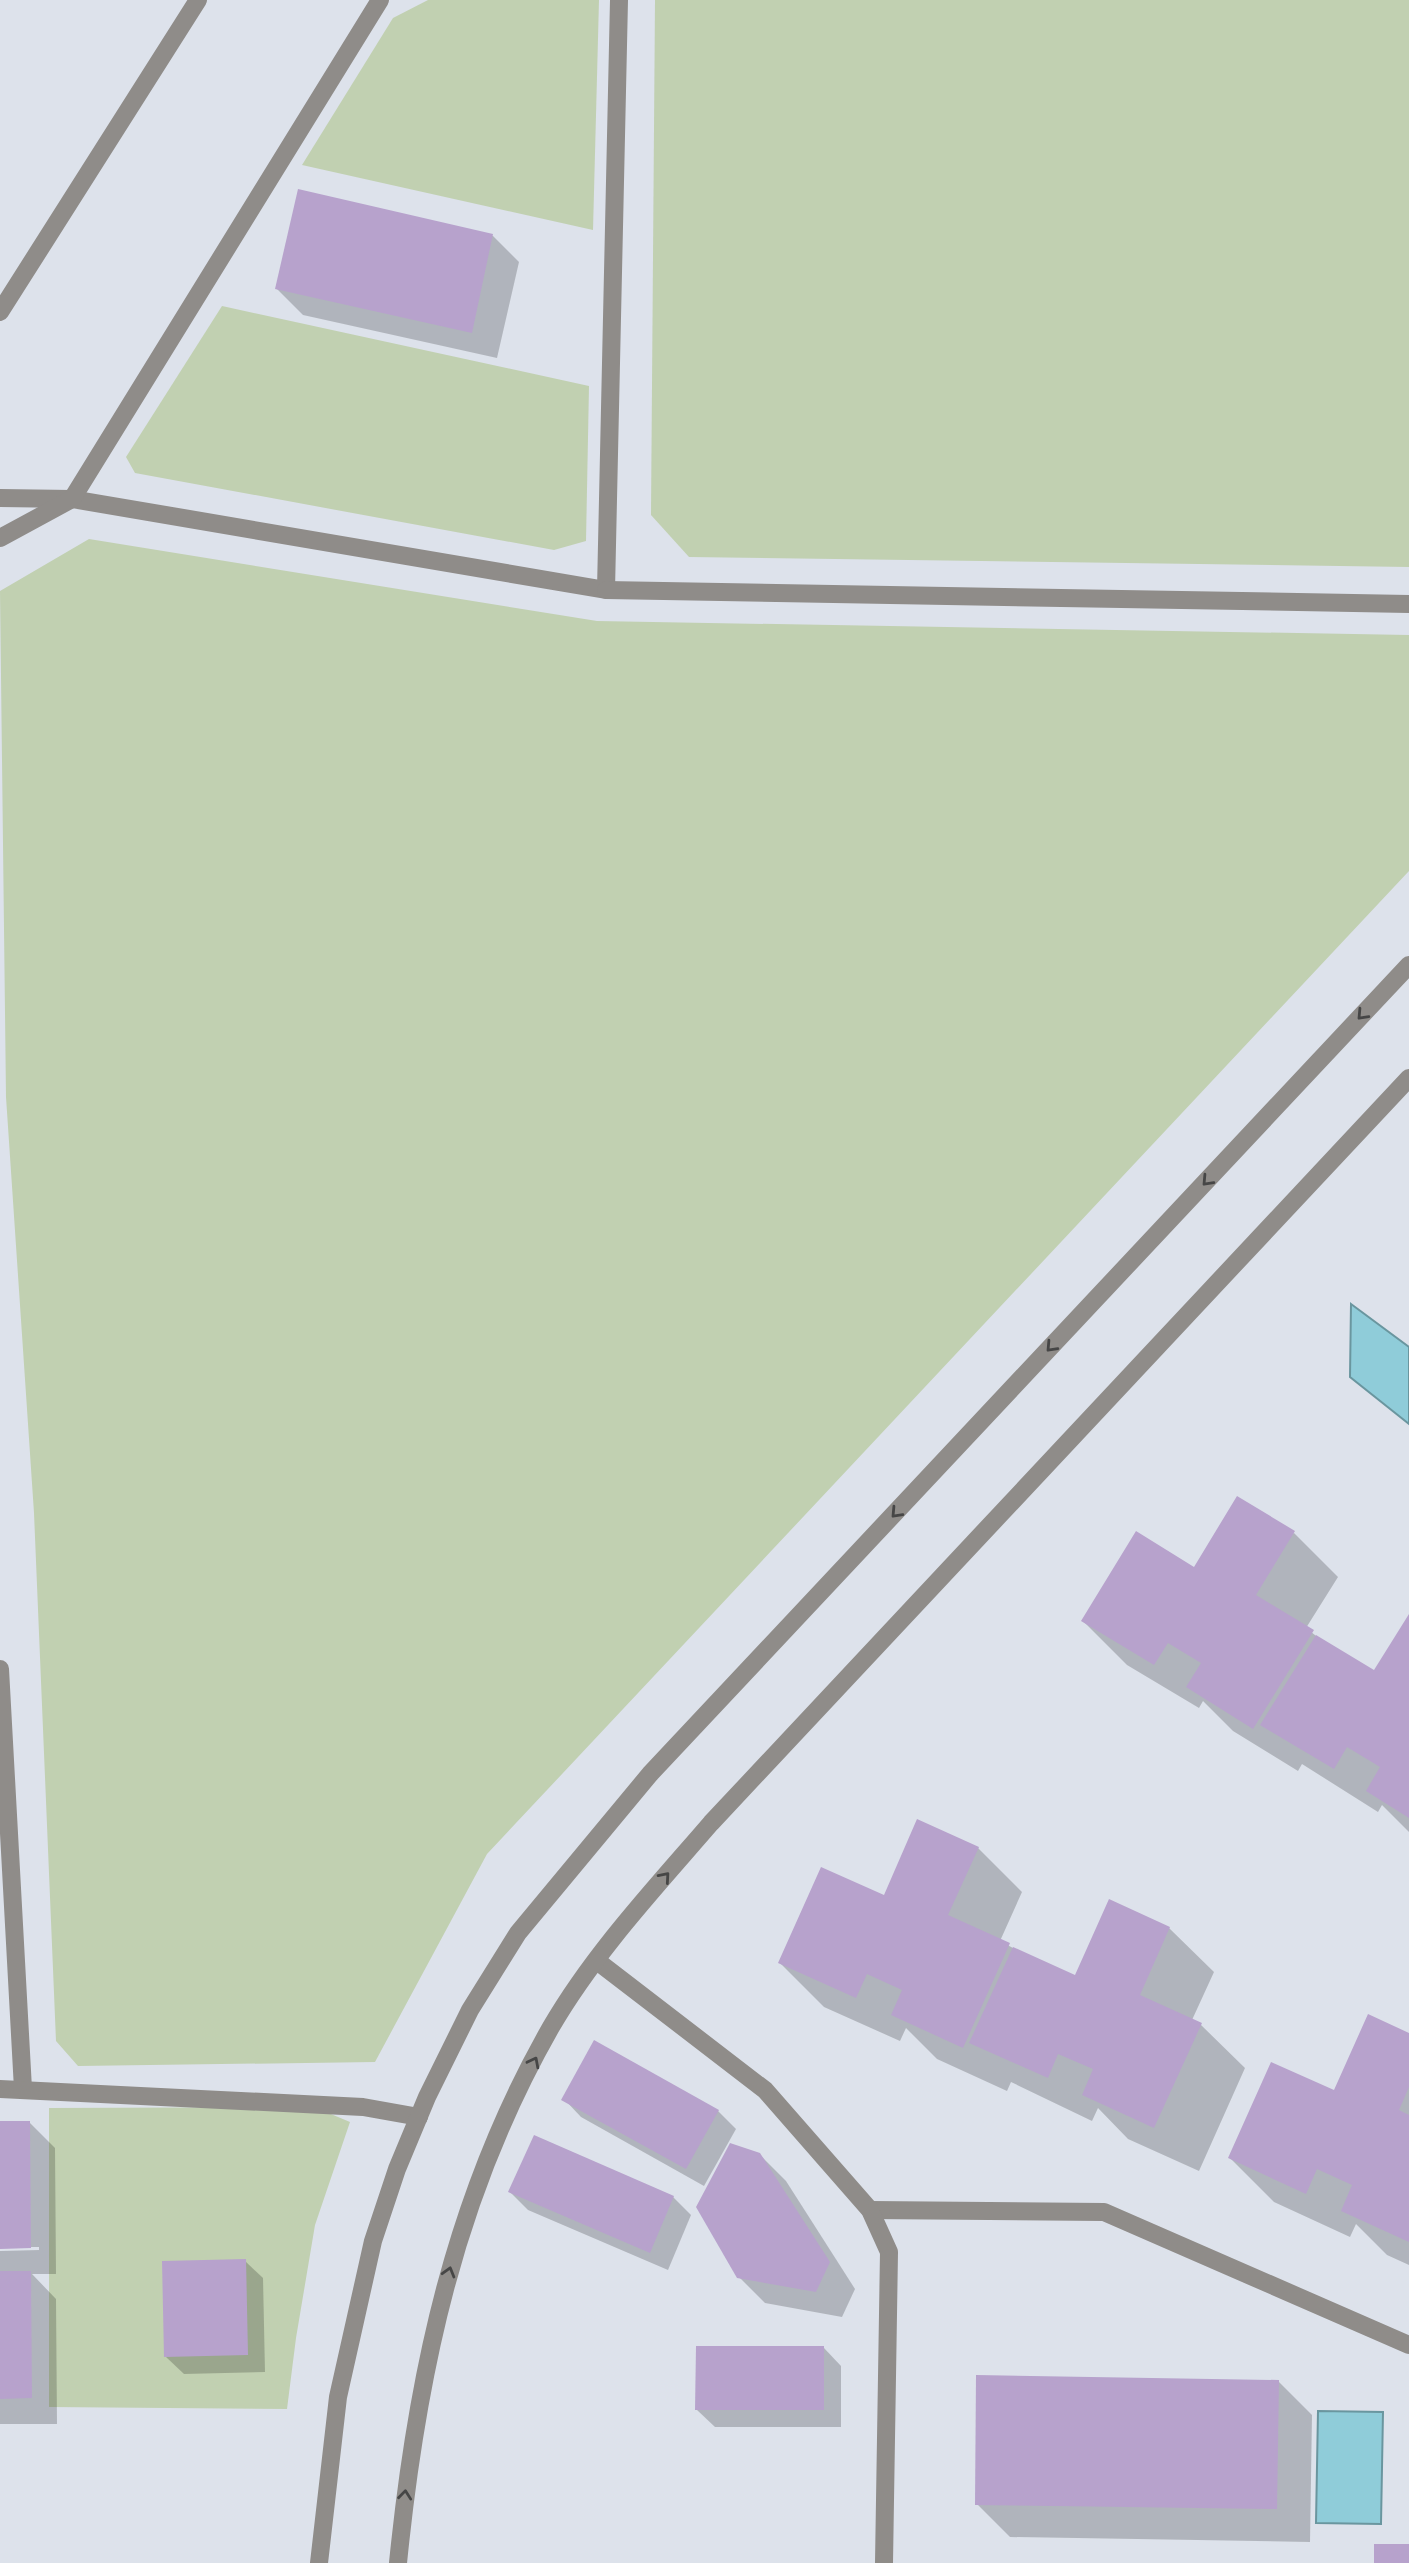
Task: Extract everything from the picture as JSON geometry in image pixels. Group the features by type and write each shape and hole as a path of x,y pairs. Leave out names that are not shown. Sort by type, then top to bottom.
{"street":[{"path":"0,312 198,0"},
{"path":"0,538 72,499 380,0"},
{"path":"607,590 619,0"},
{"path":"0,498 72,499 607,590 1409,604"},
{"path":"319,2563 338,2396 373,2241 397,2169 419,2117 470,2010 518,1933 650,1774 1409,965"},
{"path":"398,2563 418,2402 432,2331 461,2232 510,2109 552,2026 617,1933 720,1813 1409,1077"},
{"path":"0,1669 23,2089"},
{"path":"597,1961 765,2090 870,2210 889,2252 884,2563"},
{"path":"0,2089 363,2108 419,2117"},
{"path":"870,2210 1104,2212 1409,2344"}],"green space":[{"path":"428,0 599,0 593,230 302,165 393,18"},
{"path":"655,0 1409,0 1409,567 689,557 651,515"},
{"path":"222,306 589,386 586,541 554,550 135,473 126,457"},
{"path":"89,539 597,621 1409,635 1409,871 487,1854 375,2062 78,2066 56,2041 34,1513 6,1097 0,591"},
{"path":"314,2107 350,2122 315,2225 287,2409 49,2407 49,2108"}],"water":[{"path":"1351,1304 1409,1347 1409,1424 1350,1377"},
{"path":"1318,2411 1383,2412 1381,2524 1316,2523"}],"building":[{"path":"298,189 493,234 472,333 275,289"},
{"path":"1237,1496 1295,1531 1256,1595 1314,1630 1253,1729 1186,1687 1201,1663 1168,1643 1154,1665 1081,1621 1136,1531 1194,1567"},
{"path":"1409,1614 1409,1818 1366,1791 1380,1767 1347,1747 1334,1769 1260,1725 1316,1635 1374,1670"},
{"path":"917,1819 979,1847 948,1915 1010,1943 963,2048 891,2015 902,1990 867,1974 856,1998 778,1963 821,1867 884,1895"},
{"path":"1109,1899 1170,1927 1140,1995 1202,2023 1154,2128 1082,2095 1093,2069 1058,2054 1048,2078 969,2043 1013,1947 1075,1975"},
{"path":"1368,2014 1409,2033 1409,2087 1399,2110 1409,2115 1409,2242 1341,2211 1352,2185 1317,2169 1306,2194 1228,2158 1271,2062 1334,2090"},
{"path":"594,2040 719,2110 686,2169 561,2100"},
{"path":"0,2121 30,2121 31,2248 0,2249"},
{"path":"534,2135 674,2196 650,2253 508,2192"},
{"path":"730,2143 760,2153 830,2262 816,2292 737,2278 696,2207"},
{"path":"246,2259 248,2355 164,2357 162,2261"},
{"path":"0,2271 31,2271 32,2398 0,2399"},
{"path":"696,2346 824,2346 824,2410 695,2410"},
{"path":"976,2375 1279,2380 1277,2509 975,2505"},
{"path":"1374,2544 1409,2544 1409,2563 1374,2563"}]}
